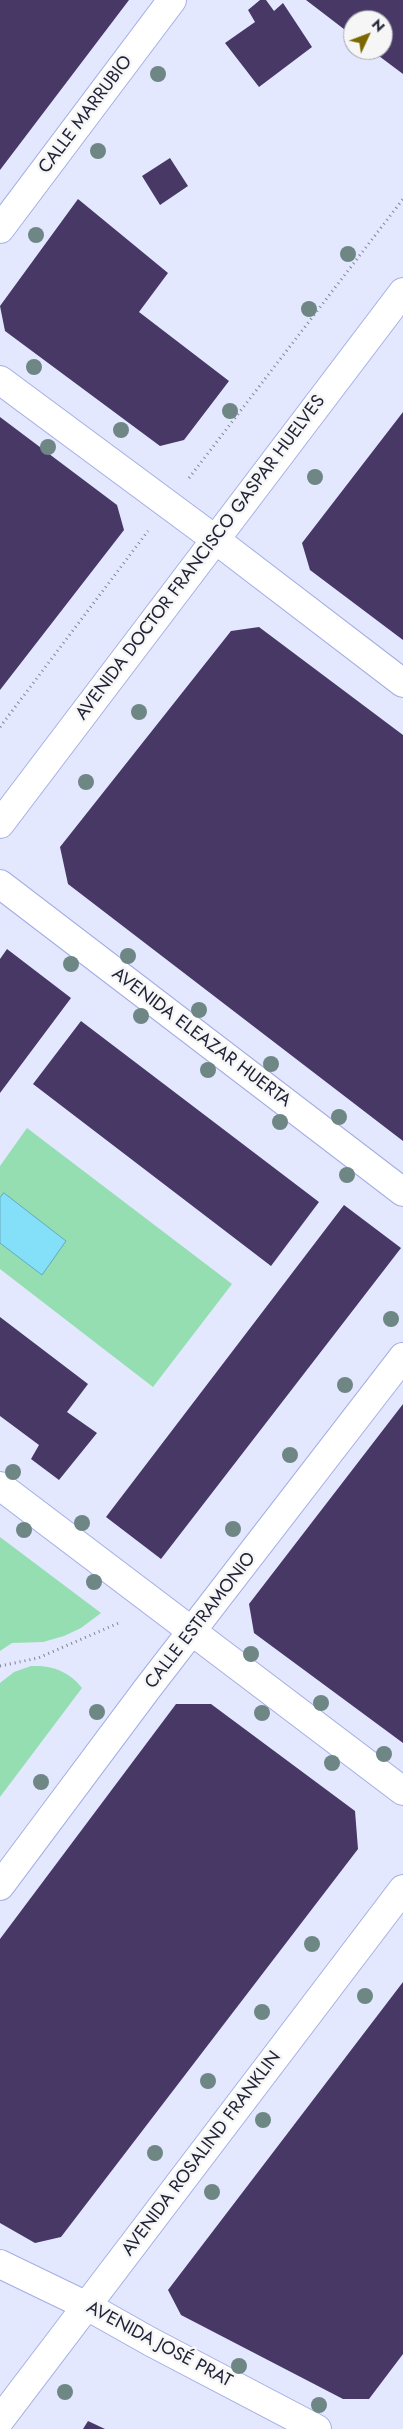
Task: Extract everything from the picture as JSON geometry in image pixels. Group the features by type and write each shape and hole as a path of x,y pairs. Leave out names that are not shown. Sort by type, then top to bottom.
{"street":[{"name":"CALLE MARRUBIO","path":"0,230 172,0"},
{"name":"AVENIDA DOCTOR FRANCISCO GASPAR HUELVES","path":"0,824 403,292"},
{"path":"0,380 216,540 403,683"},
{"name":"AVENIDA ELEAZAR HUERTA","path":"0,884 403,1192"},
{"name":"CALLE ESTRAMONIO","path":"0,1886 193,1630 403,1357"},
{"path":"0,1486 193,1630 403,1791"},
{"name":"AVENIDA ROSALIND FRANKLIN","path":"0,2420 403,1888"},
{"name":"AVENIDA JOSÉ PRAT","path":"0,2264 87,2306 151,2342 317,2429"}],"path":[{"path":"184,484 403,199"},
{"path":"0,727 152,525"},
{"path":"0,1666 38,1658 127,1619"}],"green space":[{"path":"27,1128 232,1284 153,1387 0,1269 0,1166"},
{"path":"0,1537 101,1613 81,1628 64,1636 43,1642 12,1643 0,1651"},
{"path":"31,1666 60,1670 72,1677 82,1688 0,1797 0,1683 14,1672"}],"water":[{"path":"4,1193 66,1241 42,1275 0,1243 0,1198"}],"building":[{"path":"0,0 129,0 0,170"},
{"path":"260,0 266,0 274,11 283,3 312,47 259,87 225,43 255,22 248,10"},
{"path":"306,0 403,0 403,74 384,60 393,60 393,10 343,10 343,28"},
{"path":"170,158 188,186 160,205 142,176"},
{"path":"78,199 168,273 139,312 229,381 184,440 160,446 5,331 0,306"},
{"path":"403,412 403,640 310,570 302,543"},
{"path":"0,417 117,505 124,530 0,690"},
{"path":"259,627 403,735 403,1141 68,884 60,847 231,631"},
{"path":"7,949 71,998 0,1093 0,959"},
{"path":"81,1021 319,1202 271,1266 33,1084"},
{"path":"344,1205 401,1248 161,1559 106,1517"},
{"path":"0,1317 88,1384 67,1412 97,1433 59,1480 31,1459 39,1445 0,1416"},
{"path":"403,1404 403,1743 254,1633 249,1604"},
{"path":"176,1704 211,1704 355,1811 358,1849 61,2237 35,2243 0,2223 0,1939"},
{"path":"403,1982 403,2354 369,2399 343,2399 181,2315 168,2290"},
{"path":"88,2421 105,2429 83,2429"}]}
